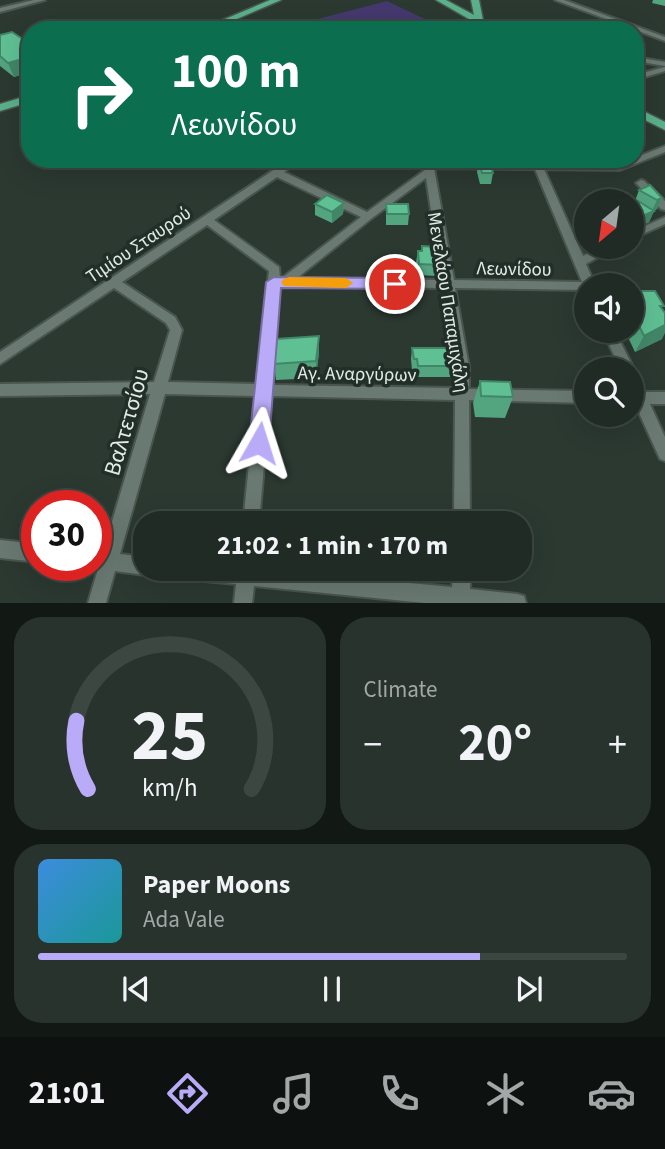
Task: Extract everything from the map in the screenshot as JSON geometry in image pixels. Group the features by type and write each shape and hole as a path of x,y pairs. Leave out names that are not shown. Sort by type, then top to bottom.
{"main road":[{"path":"226,21 277,0"},
{"path":"240,21 290,0"},
{"path":"440,0 477,21"},
{"path":"475,0 481,21"},
{"path":"0,101 21,95"},
{"path":"0,108 21,101"},
{"path":"644,115 665,127"}],"street":[{"path":"0,10 42,0"},
{"path":"558,0 616,21"},
{"path":"644,31 665,39"},
{"path":"644,61 665,67"},
{"path":"644,75 665,67"},
{"path":"644,157 665,149"},
{"name":"Τιμίου Σταυρού","path":"0,359 284,168"},
{"path":"280,282 426,168"},
{"name":"Μενελάου Παπαμιχάλη","path":"430,168 464,394 462,511"},
{"path":"540,168 583,273"},
{"path":"276,173 368,216"},
{"path":"641,183 665,207"},
{"path":"206,219 272,266 280,282 264,390 252,511"},
{"path":"644,230 665,220"},
{"path":"579,263 587,259"},
{"name":"Βαλτετσίου","path":"112,534 160,388 176,330 172,320 114,282"},
{"name":"Λεωνίδου","path":"280,282 574,286"},
{"name":"Αγ. Αναργύρων","path":"0,390 160,388 574,397"},
{"path":"644,398 665,398"},
{"path":"644,413 665,454"},
{"path":"0,549 21,551"},
{"path":"112,562 133,565"},
{"name":"Βαλτετσίου","path":"97,603 100,581"},
{"path":"243,603 245,581"},
{"path":"307,581 461,601 517,603"},
{"path":"461,601 462,581"}],"shaded area":[{"path":"387,1 429,21 310,21"}],"building":[{"path":"12,32 21,38 21,59 8,63 0,56 0,35"},
{"path":"481,168 492,168 493,173 482,173"},
{"path":"650,185 662,198 657,200 641,189"},
{"path":"327,195 344,203 332,212 315,204"},
{"path":"386,204 408,204 409,214 387,214"},
{"path":"644,205 654,211 644,215"},
{"path":"422,246 436,247 439,265 419,264 418,251 422,251"},
{"path":"644,291 655,291 664,306 660,306 665,313 665,325 644,336"},
{"path":"319,336 316,361 274,364 277,339"},
{"path":"412,348 453,348 455,366 418,366"},
{"path":"480,381 510,382 513,397 481,396"}],"slow traffic":[{"path":"289,282 346,283"}],"route":[{"path":"259,443 274,282 395,284"}]}
